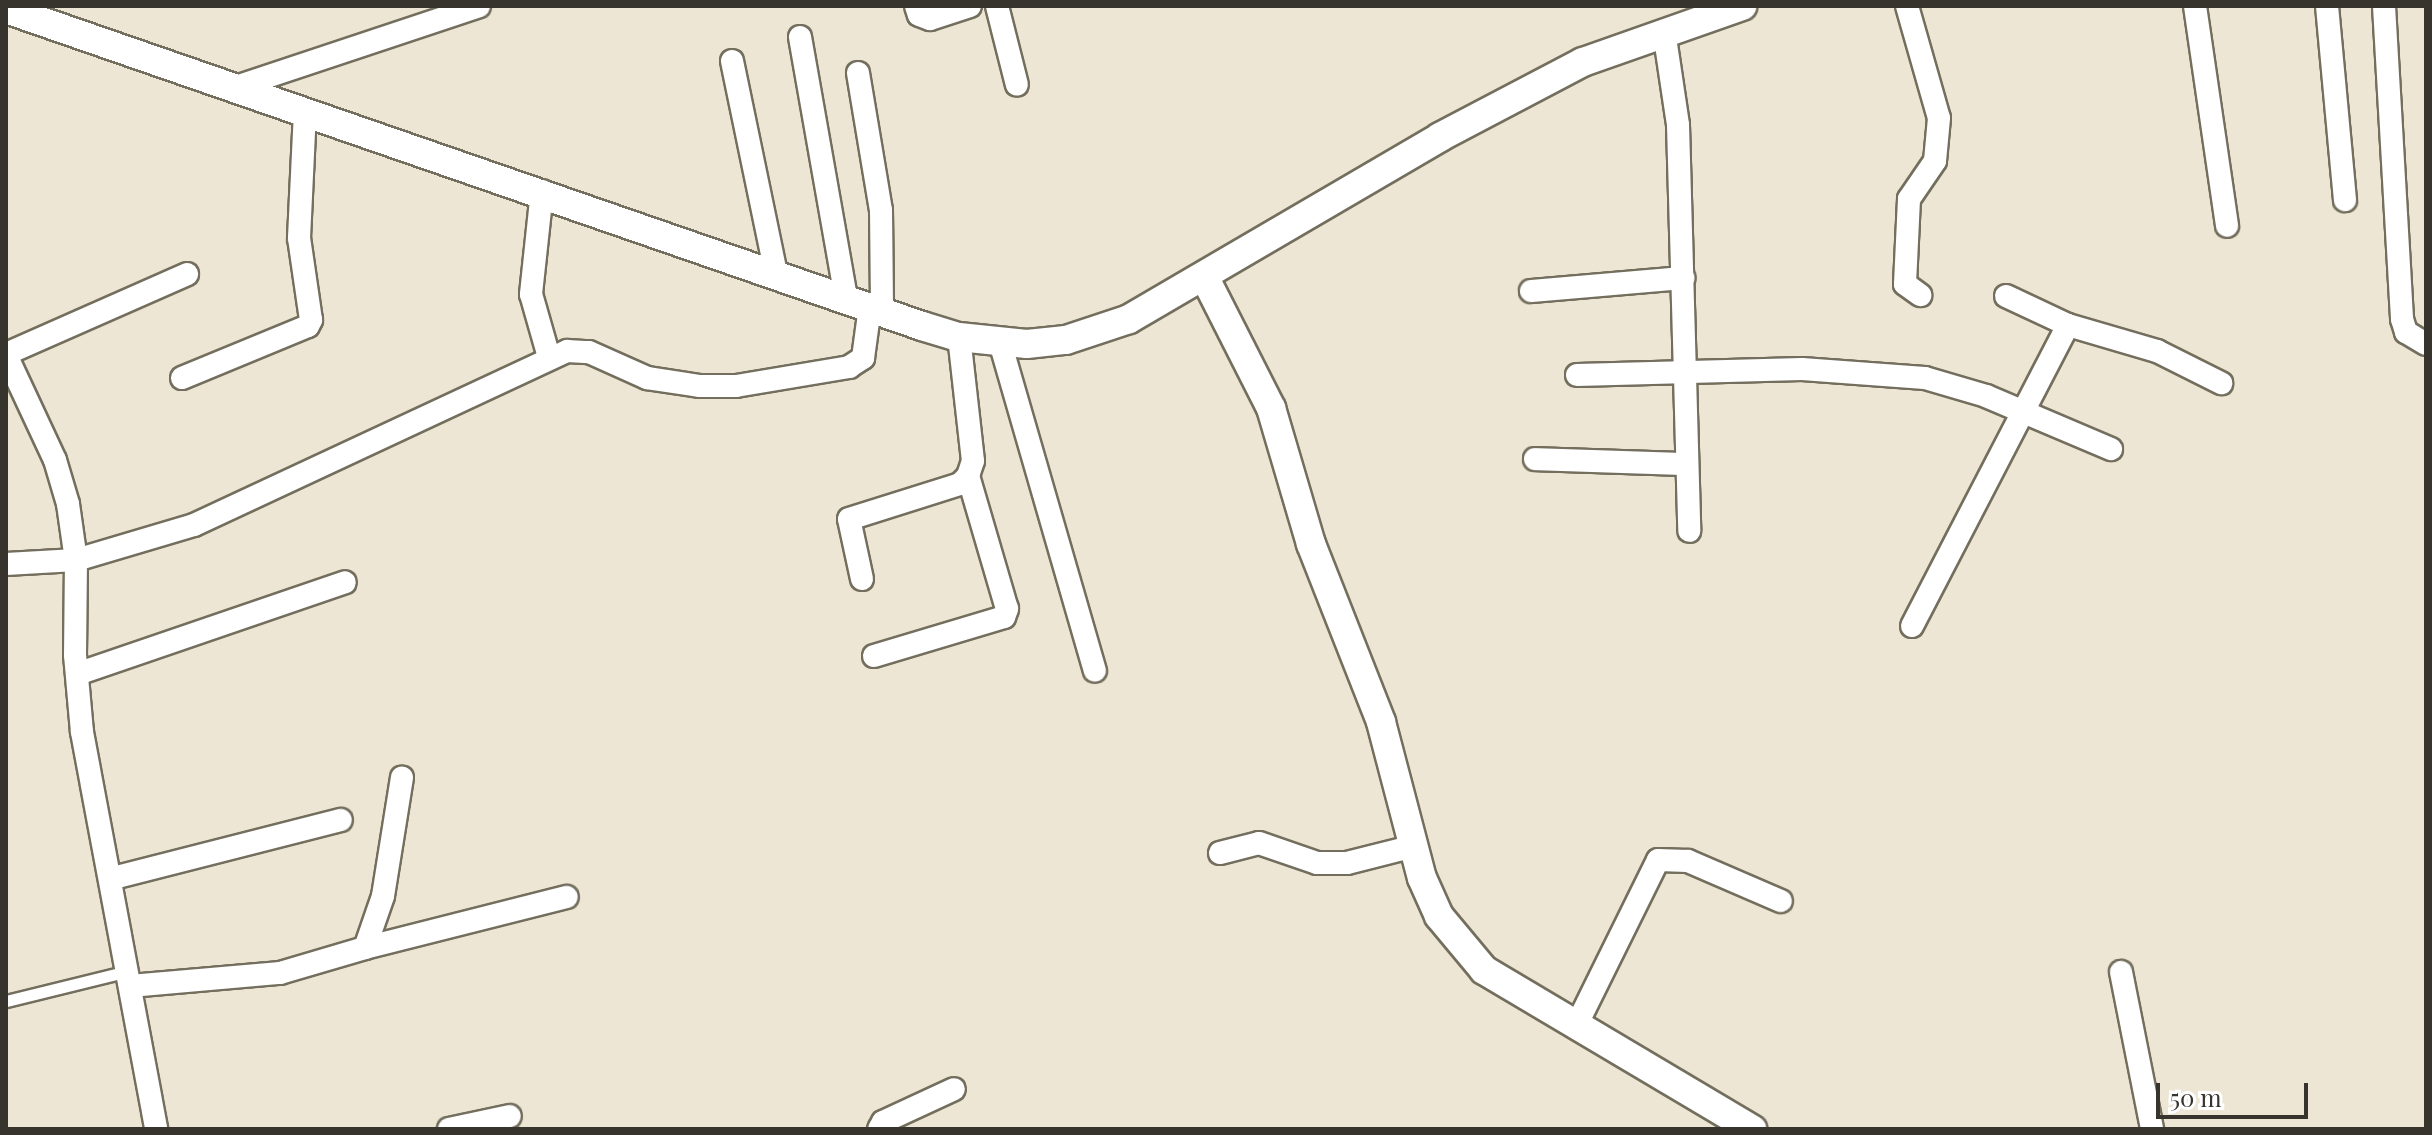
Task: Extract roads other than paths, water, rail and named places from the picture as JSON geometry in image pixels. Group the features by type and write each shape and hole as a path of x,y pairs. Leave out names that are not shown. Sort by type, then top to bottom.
{"street":[{"path":"236,87 479,6"},
{"path":"916,6 919,15 930,19 970,6"},
{"path":"997,6 1017,85"},
{"path":"25,11 305,113 542,191 866,306 959,337 1000,342 1066,340 1129,319 1205,278 1440,137 1583,62 1742,6"},
{"path":"1907,6 1939,118 1935,161 1909,199 1905,284 1920,295"},
{"path":"2195,6 2227,226"},
{"path":"2327,6 2345,200"},
{"path":"2384,6 2402,319 2406,332 2426,344"},
{"path":"1664,31 1678,125 1689,531"},
{"path":"800,37 866,306"},
{"path":"732,61 776,273"},
{"path":"6,564 76,560 225,512 549,357 589,352 665,383 736,386 857,364 866,348 866,306 881,210 858,73"},
{"path":"182,378 308,326 311,320 299,238 305,113"},
{"path":"542,191 531,294 549,357"},
{"path":"156,1129 113,878 82,732 77,674 76,560 55,460 6,354 187,274"},
{"path":"1205,278 1271,408 1311,544 1381,722 1414,846 1439,916 1457,944 1484,970 1752,1129"},
{"path":"1531,291 1683,278"},
{"path":"2006,296 2068,325 2157,351 2221,383"},
{"path":"1912,626 2068,325"},
{"path":"862,579 849,519 960,484 968,476 973,461 959,337"},
{"path":"1000,342 1095,671"},
{"path":"1577,375 1885,373 1925,378 2022,411 2111,449"},
{"path":"1535,459 1687,464"},
{"path":"874,656 1004,617 1007,609 968,476"},
{"path":"77,674 345,582"},
{"path":"365,948 377,925 402,778"},
{"path":"113,878 341,820"},
{"path":"1220,853 1259,843 1317,863 1347,863 1414,846"},
{"path":"1576,1026 1658,860 1688,861 1781,901"},
{"path":"129,979 280,973 365,948 567,897"},
{"path":"2121,972 2152,1129"},
{"path":"879,1129 883,1122 954,1089"},
{"path":"449,1129 510,1116"}],"lane":[{"path":"6,1001 129,979"}]}
